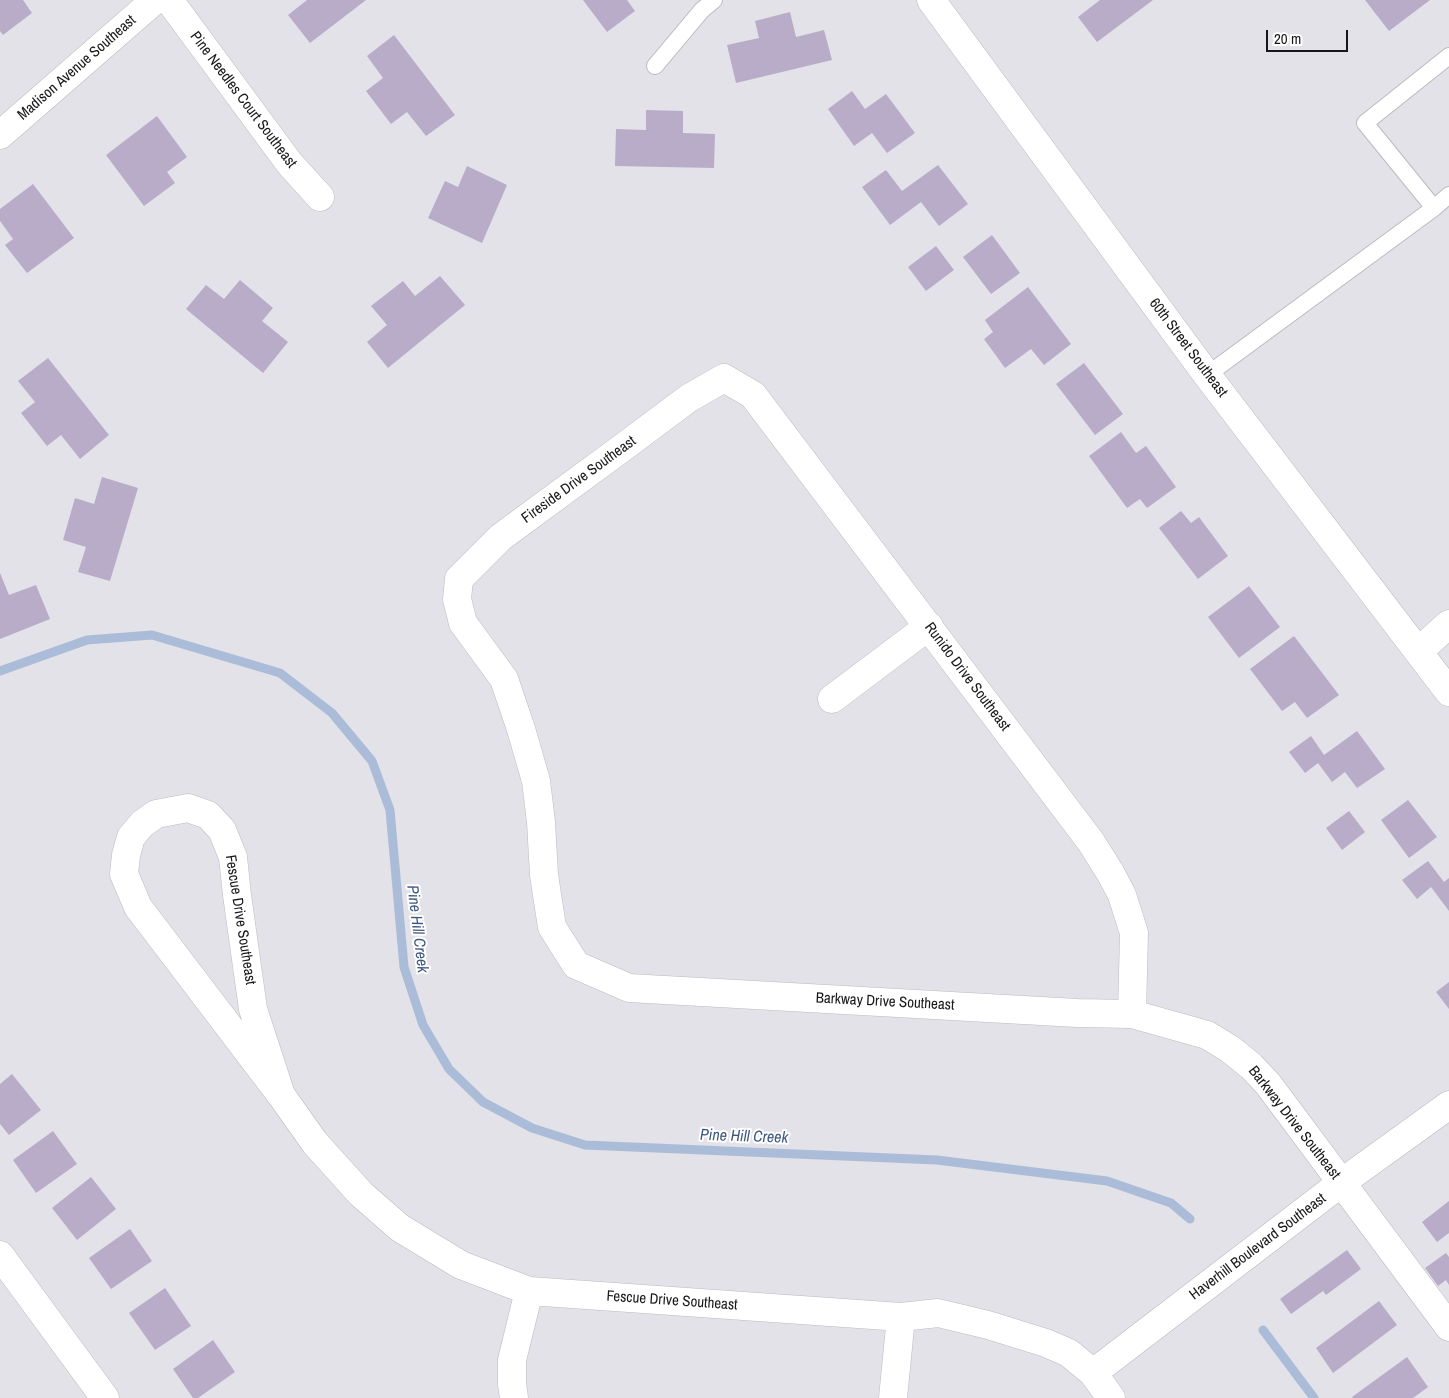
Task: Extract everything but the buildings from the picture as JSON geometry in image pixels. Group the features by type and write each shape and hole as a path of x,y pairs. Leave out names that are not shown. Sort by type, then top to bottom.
{"street":[{"name":"Madison Avenue Southeast","path":"0,136 155,0"},
{"name":"Pine Needles Court Southeast","path":"169,0 290,164 320,197"},
{"name":"60th Street Southeast","path":"931,0 1207,375 1449,692"},
{"name":"Fireside Drive Southeast","path":"457,599 458,579 501,537 689,398 724,378"},
{"name":"Runido Drive Southeast","path":"724,378 753,395 1091,842 1122,895 1134,933 1132,1014"},
{"name":"Barkway Drive Southeast","path":"457,599 462,623 504,679 521,729 536,781 541,822 544,875 552,927 576,965 629,988 1067,1013 1132,1014 1207,1035 1230,1049 1251,1066 1268,1084 1449,1327"},
{"path":"1419,651 1449,624"},
{"path":"832,699 929,626"},
{"name":"Fescue Drive Southeast","path":"281,1095 253,1009 233,857 222,830 208,815 188,808 156,814 142,824 131,837 126,855 124,874 138,907 281,1095 315,1143 361,1194 400,1228 461,1265 529,1291 901,1318 938,1313 988,1325 1046,1343 1069,1353 1093,1373 1111,1398"},
{"name":"Haverhill Boulevard Southeast","path":"1093,1373 1341,1183 1449,1105"},
{"path":"0,1255 105,1398"},
{"path":"514,1398 512,1360 529,1291"},
{"path":"893,1398 901,1318"}],"lane":[{"path":"655,66 702,10 714,0"},
{"path":"1434,208 1365,123 1449,56"},
{"path":"1207,375 1449,195"}],"waterway":[{"name":"Pine Hill Creek","path":"0,671 87,640 152,635 280,673 332,713 372,761 390,810 404,967 423,1025 449,1069 483,1102 532,1128 585,1145 937,1160 1107,1181 1171,1203 1190,1219"},
{"name":"Pine Hill Creek","path":"1263,1330 1314,1398"}]}
